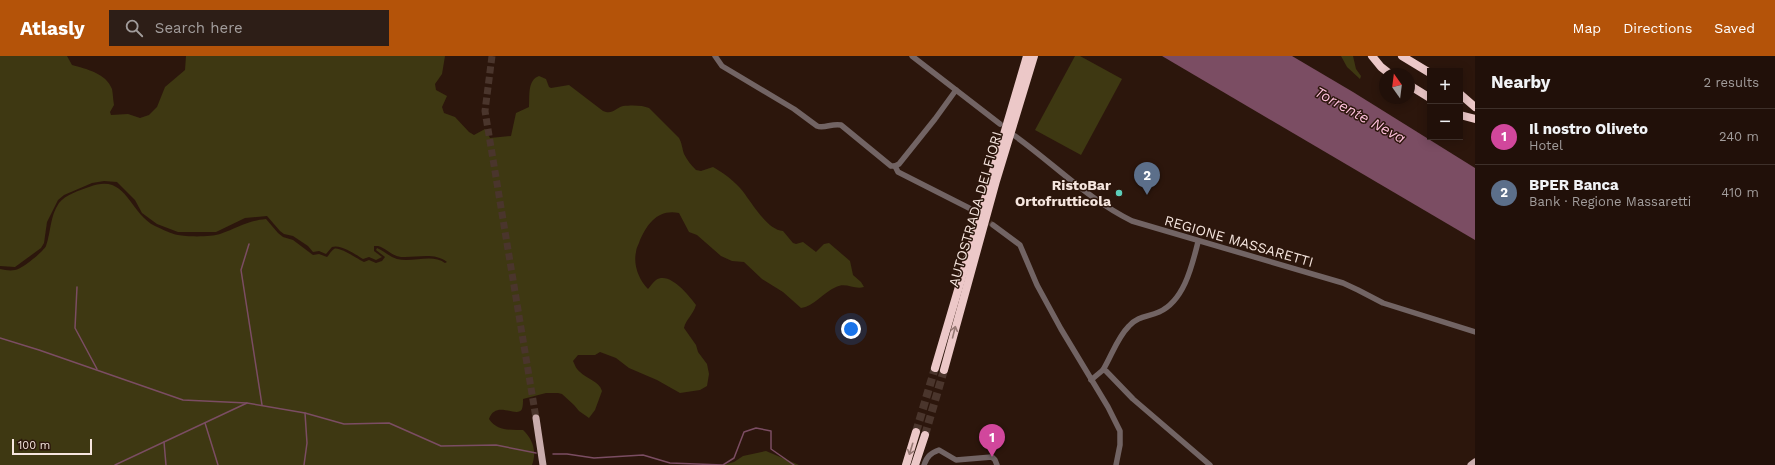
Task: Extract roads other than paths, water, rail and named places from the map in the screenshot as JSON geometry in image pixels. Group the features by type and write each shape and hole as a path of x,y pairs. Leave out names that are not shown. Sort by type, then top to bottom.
{"highway":[{"name":"AUTOSTRADA DEI FIORI","path":"944,370 1023,78 1027,56"},
{"name":"AUTOSTRADA DEI FIORI","path":"935,368 1023,78 1034,56"},
{"path":"1372,56 1382,68"},
{"path":"1402,56 1427,71"},
{"path":"1415,89 1427,96"},
{"path":"1463,97 1475,107"},
{"path":"1463,116 1475,119"},
{"path":"906,465 916,432"},
{"path":"915,465 925,435"}],"main road":[{"path":"536,418 543,465"},
{"path":"1471,465 1475,462"}],"street":[{"path":"715,56 722,66 794,109 817,126 821,127 834,124 841,125 885,162 891,166 895,166"},
{"path":"912,56 1000,124"},
{"path":"895,166 935,119 956,90"},
{"name":"REGIONE MASSARETTI","path":"1015,136 1116,213 1132,221 1198,242 1343,283 1383,303 1475,332"},
{"path":"895,166 898,172 969,208"},
{"path":"993,226 1020,245 1038,285 1091,380 1108,407 1120,431 1120,445 1116,465"},
{"path":"1091,380 1103,370 1121,335 1129,326 1141,317 1162,311 1175,299 1183,287 1198,242"},
{"path":"1103,370 1106,371 1133,399 1210,465"},
{"path":"924,465 928,457 932,453 939,450 956,460 992,457 997,465"}],"water":[{"name":"Torrente Neva","path":"1162,56 1292,56 1475,168 1475,240"}],"waterway":[{"path":"249,244 241,270 262,405"},
{"path":"77,287 75,328 97,369"},
{"path":"0,338 183,400 247,403 305,413 344,424 389,423 441,446 496,445 536,453"},
{"path":"115,465 247,403"},
{"path":"304,465 307,443 305,413"},
{"path":"205,423 218,465"},
{"path":"553,454 567,454 594,458 643,455 670,463 723,465 734,458 744,432 756,428 771,431 771,449 794,465"},
{"path":"164,442 166,465"}],"tunnel":[{"path":"492,56 485,111 536,418"},
{"path":"969,208 993,225"},
{"path":"916,432 935,368"},
{"path":"925,435 944,370"}],"place":[{"name":"RistoBar Ortofrutticola","path":"1119,193"},
{"name":"BPER Banca","path":"1147,195"},
{"name":"Il nostro Oliveto","path":"992,457"}]}
